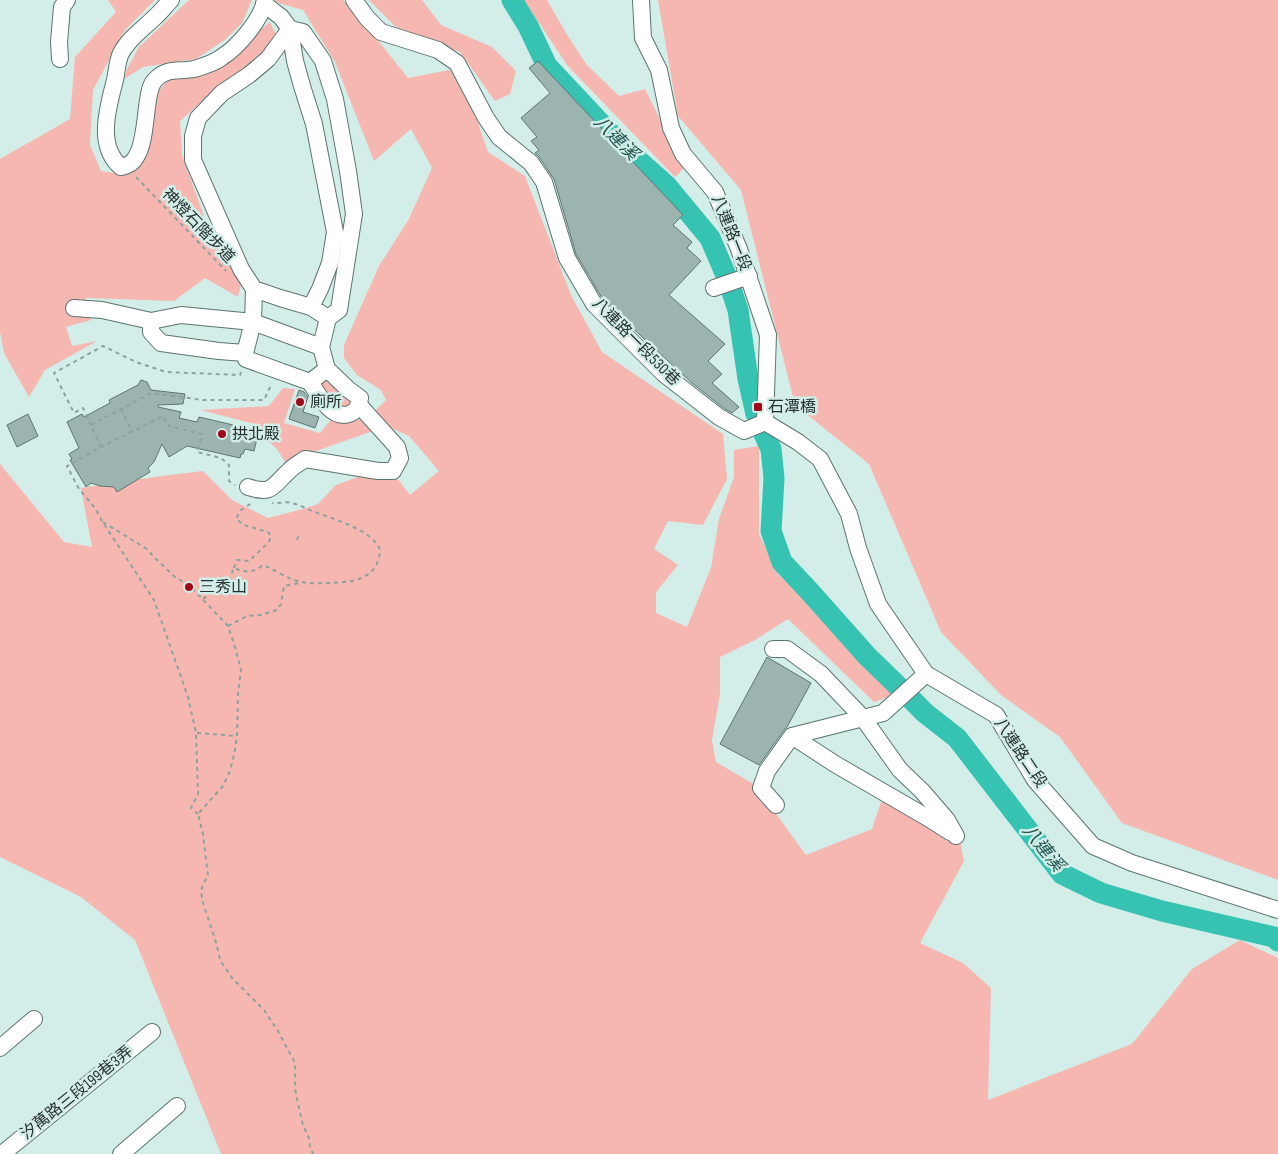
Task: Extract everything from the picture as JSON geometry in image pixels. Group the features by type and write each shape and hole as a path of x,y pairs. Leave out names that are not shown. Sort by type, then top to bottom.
{"street":[{"path":"60,58 59,42 62,7 67,0"},
{"path":"170,0 155,18 133,36 120,54 106,120 109,149 115,162 121,167 126,166 137,157 144,129 148,98 153,82 163,73 194,69 221,58 242,40 256,20 265,2 281,16 290,29 295,61 314,124 335,232 330,263 320,289 310,307"},
{"name":"八連路一段530巷","path":"354,0 381,32 438,50 457,63 486,118 499,137 531,163 544,182 567,258 594,304 664,374 719,417 744,431 765,422"},
{"name":"八連路一段","path":"641,0 643,38 658,70 672,128 683,154 715,192 740,249 768,335 765,422"},
{"path":"246,356 253,322 254,289 241,269 194,160 194,136 198,118 222,93 249,75 268,59 290,29"},
{"path":"151,321 151,332 162,343 246,356 278,371 310,382 323,402 334,412 344,415 354,412 359,405 360,398 327,369 321,347 328,318 339,310 354,214 335,99 323,62 303,32 290,29"},
{"path":"714,288 748,276"},
{"path":"254,289 310,307 328,318"},
{"path":"74,308 102,310 151,321 181,315 253,322 321,347"},
{"path":"310,382 327,369"},
{"path":"247,492 270,490 289,470 305,460 378,471 393,471 400,458 397,447 359,405"},
{"name":"八連路二段","path":"765,422 798,442 820,459 849,514 858,548 878,604 926,674 996,716 1035,780 1093,846 1132,863 1278,910"},
{"path":"773,649 787,649 821,674 863,718 900,770 922,791 947,820 956,836 835,764 792,736"},
{"path":"776,805 761,788 767,771 792,736 883,713 926,674"},
{"path":"0,1048 34,1019"},
{"name":"汐萬路三段199巷3弄","path":"2,1154 152,1032"},
{"path":"121,1154 177,1106"}],"path":[{"name":"神燈石階步道","path":"126,166 227,272"},
{"path":"101,447 83,408 74,413 54,373 102,346 136,362 166,372 240,375 246,356"},
{"path":"91,425 151,393 203,400 264,400 278,371"},
{"path":"121,410 132,431"},
{"path":"203,599 228,582 237,560 249,561 270,542 271,536 268,532 244,525 236,519 240,511 250,504 247,492 229,481 229,465 221,458 197,452 202,434 169,426 163,416 67,466 78,489 95,508 154,600 188,697 196,733 198,794 191,808 198,814 203,834 208,876 201,892 203,903 220,960 232,978 264,1010 295,1063 295,1088 298,1104 310,1147 314,1154"},
{"path":"234,568 244,572 258,569 263,565 301,582 320,583 357,581 370,573 376,566 380,554 378,545 368,536 343,522 289,502 277,504 268,502"},
{"path":"102,521 147,549 168,570 190,586 228,626 242,670 238,692 237,736 234,755 230,771 223,786 198,814"},
{"path":"297,540 299,534"},
{"path":"378,545 381,542"},
{"path":"228,626 247,616 260,615 277,610 281,604 284,586 301,582"},
{"path":"196,733 237,736"}],"shaded area":[{"path":"108,0 155,0 125,30 93,90 90,145 101,171 123,174 155,95 169,79 216,68 270,22 278,39 251,65 211,93 180,121 182,155 209,230 241,285 238,297 205,278 174,301 86,298 91,320 66,327 72,346 97,341 45,370 29,397 4,353 0,332 0,159 70,119 75,57 116,12"},
{"path":"189,0 252,0 242,23 226,39 196,59 143,67 124,79 127,69 139,47"},
{"path":"275,0 343,0 360,18 408,78 455,69 466,88 488,152 525,176 571,295 602,352 723,434 727,479 703,525 668,521 654,549 678,565 656,592 656,613 687,627 711,568 719,519 734,477 734,450 759,446 759,534 778,574 894,695 874,702 788,619 755,640 720,657 720,694 712,740 716,762 755,785 806,855 872,829 885,790 958,830 964,861 920,943 963,963 991,988 988,1100 1132,1044 1192,969 1240,940 1278,958 1278,1154 221,1154 135,940 81,897 0,857 0,464 64,542 92,547 81,488 203,471 232,500 268,518 318,504 336,485 366,474 396,477 410,495 439,471 409,436 387,426 285,462 277,449 263,436 262,426 201,410 269,406 283,388 295,389 284,423 320,433 330,421 355,421 372,414 386,400 381,390 357,375 344,358 344,345 379,266 409,219 432,168 411,129 374,161 335,62 303,10 275,2"},
{"path":"369,0 422,0 441,25 492,47 516,71 510,94 495,101 460,52 396,27"},
{"path":"524,0 547,0 586,64 619,96 645,89 684,168 675,177 567,65"},
{"path":"658,0 1278,0 1278,880 1122,823 1060,737 1001,695 941,632 869,464 795,405 741,190 678,116"},
{"path":"332,370 367,406 335,414 308,389"}],"building":[{"path":"538,61 683,215 673,225 692,242 687,248 701,261 669,295 725,344 708,361 722,374 712,383 739,407 732,413 692,383 602,298 576,254 554,179 535,153 539,150 531,141 537,137 521,118 550,93 529,68"},
{"name":"拱北殿","path":"141,380 147,382 151,390 185,394 183,404 158,405 158,407 181,412 179,418 197,422 199,417 259,431 254,451 245,449 240,458 187,446 169,457 162,444 154,462 148,468 150,472 117,492 114,487 91,483 86,487 70,460 72,459 69,454 79,448 67,422 82,414 84,417 110,403 109,400 138,385"},
{"name":"廁所","path":"299,390 308,397 303,412 319,417 315,428 289,419"},
{"path":"28,414 38,436 17,447 7,425"},
{"path":"767,657 811,683 787,727 759,765 720,744"}],"waterway":[{"name":"八連溪","path":"512,0 528,26 547,66 620,144 666,185 710,238 725,273"},
{"name":"八連溪","path":"732,292 738,310 748,379 756,414"},
{"name":"八連溪","path":"764,434 771,449 774,478 771,531 782,562 867,656 901,689"},
{"name":"八連溪","path":"912,700 925,713 957,738 1062,874 1101,893 1162,911 1274,937 1278,941"}],"place":[{"name":"廁所","path":"300,402"},
{"name":"石潭橋","path":"758,407"},
{"name":"拱北殿","path":"222,434"},
{"name":"三秀山","path":"189,587"}]}
